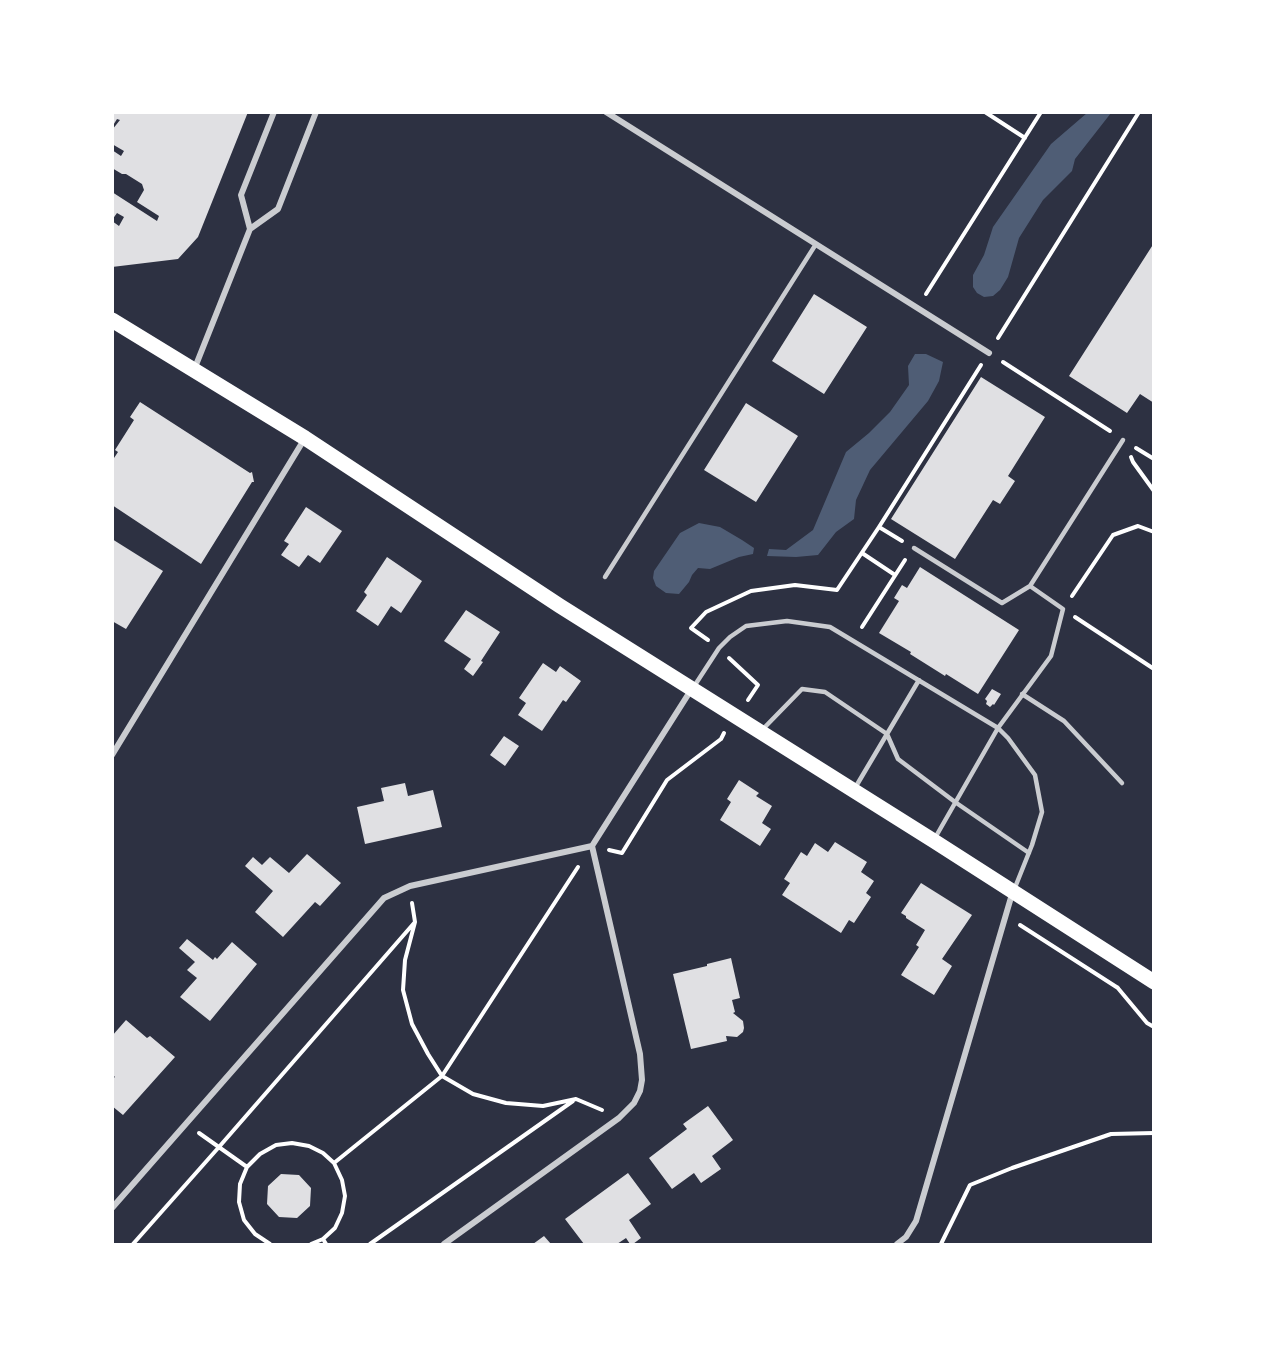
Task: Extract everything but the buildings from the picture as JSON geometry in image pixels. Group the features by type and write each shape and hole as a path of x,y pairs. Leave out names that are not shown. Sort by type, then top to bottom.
{"main road":[{"path":"112,320 305,438 542,594 1154,982"}],"street":[{"path":"250,229 241,195 274,112"},
{"path":"194,370 250,229 278,209 316,112"},
{"path":"606,112 989,353"},
{"path":"112,755 305,438"},
{"path":"112,1208 384,898 410,886 592,846 692,688"},
{"path":"444,1245 619,1118 634,1103 640,1091 642,1080 640,1054 592,846"},
{"path":"897,1245 906,1237 916,1221 1012,892"}],"lane":[{"path":"605,577 816,244"},
{"path":"914,548 1002,603 1030,586 1123,440"},
{"path":"934,841 998,728 1050,656 1063,609 1030,586"},
{"path":"692,688 719,648 730,637 746,626 787,621 830,627 998,728 1035,775 1042,812 1029,853 1012,892"},
{"path":"854,790 919,680"},
{"path":"760,732 802,689 825,692 887,734 898,759 1029,853"},
{"path":"1022,694 1064,721 1122,783"}],"path":[{"path":"985,112 1025,138"},
{"path":"917,308 1041,112"},
{"path":"334,1163 442,1076 592,846 622,853 667,780 721,739 758,685 719,648 691,628 706,612 751,591 795,585 837,590 989,353 1139,112"},
{"path":"989,353 1123,440 1133,462 1154,491"},
{"path":"1154,532 1138,526 1113,535 1063,609 1154,669"},
{"path":"853,640 914,548 879,527"},
{"path":"862,553 895,576"},
{"path":"1005,915 1118,988 1147,1023 1154,1027"},
{"path":"133,1245 415,922 405,960 402,990 412,1024 442,1076 473,1094 506,1103 543,1106 576,1099 619,1118"},
{"path":"370,1245 576,1099"},
{"path":"186,1124 247,1167"},
{"path":"940,1245 970,1185 1111,1134 1154,1133"},
{"path":"270,1245 255,1234 244,1220 239,1202 240,1184 247,1167 260,1154 276,1145 292,1143 309,1146 323,1153 334,1163 342,1180 345,1196 342,1213 334,1228 311,1245"},
{"path":"322,1239 326,1245"}],"water":[{"path":"1087,113 1111,113 1075,159 1072,171 1043,200 1019,238 1008,277 1000,290 993,296 984,297 977,293 973,287 973,275 984,255 993,227 1051,144"},
{"path":"915,354 926,354 943,362 939,381 928,401 870,470 856,500 854,519 836,532 818,555 767,556 769,549 786,550 813,530 846,452 890,412 909,385 908,366"},
{"path":"699,523 720,527 754,548 753,554 710,569 698,568 679,594 666,593 656,586 653,578 654,571 680,533"}]}
